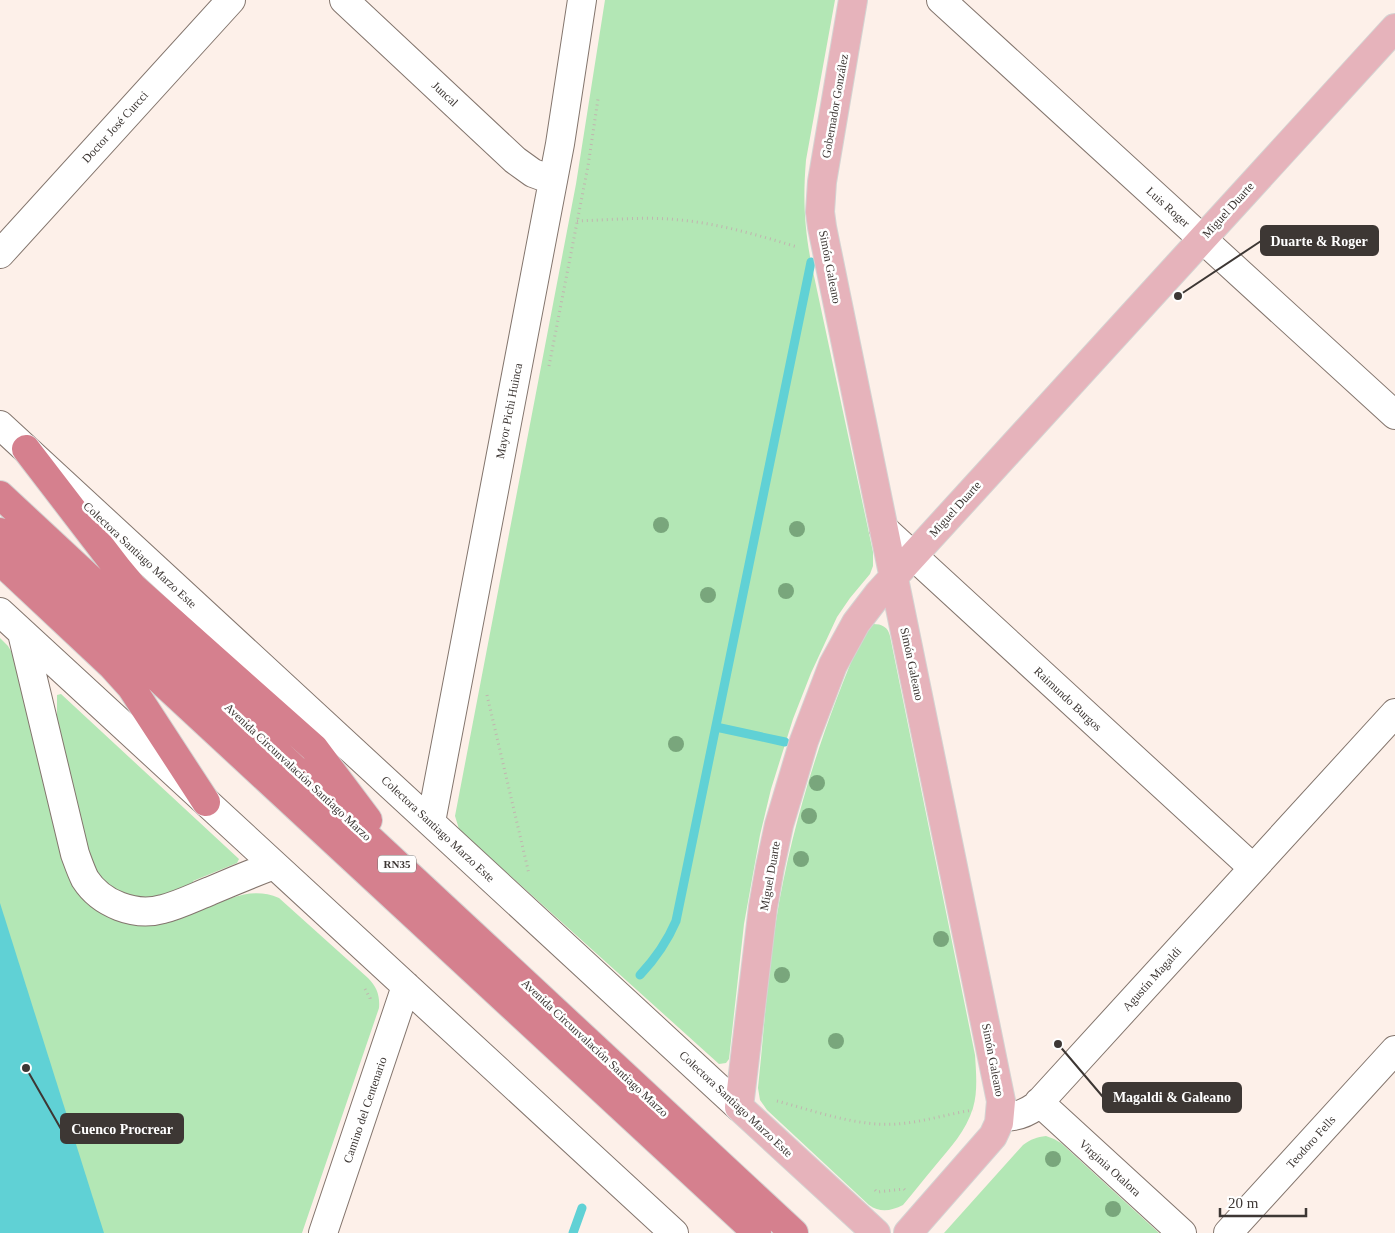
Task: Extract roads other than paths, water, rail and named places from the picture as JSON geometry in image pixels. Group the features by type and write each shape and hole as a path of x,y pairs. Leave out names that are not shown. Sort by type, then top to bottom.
{"highway":[{"path":"26,449 133,586 314,748 408,874"},
{"name":"Avenida Circunvalación Santiago Marzo","path":"0,495 794,1233"},
{"name":"Avenida Circunvalación Santiago Marzo","path":"0,532 757,1233"},
{"path":"0,561 131,686 206,802"}],"main road":[{"name":"Gobernador González","path":"820,212 822,182 853,0"},
{"name":"Miguel Duarte","path":"739,1107 765,899 788,792 804,741 838,654 863,612 1395,28"},
{"name":"Simón Galeano","path":"820,212 827,255 1000,1087 1001,1116"},
{"name":"Colectora Santiago Marzo Este","path":"739,1107 876,1233"},
{"path":"908,1233 989,1143 997,1130 1001,1116"}],"street":[{"name":"Doctor José Curcci","path":"0,254 231,0"},
{"name":"Juncal","path":"344,0 515,160 533,172 552,180"},
{"name":"Mayor Pichi Huinca","path":"431,822 560,144 582,0"},
{"name":"Luis Roger","path":"941,0 1395,415"},
{"name":"Colectora Santiago Marzo Este","path":"0,425 739,1107"},
{"name":"Raimundo Burgos","path":"884,529 1253,868"},
{"path":"0,612 674,1233"},
{"path":"22,633 75,854 86,879 93,889 119,906 141,911 152,911 170,907 274,865"},
{"name":"Agustín Magaldi","path":"1001,1116 1022,1114 1032,1109 1039,1102 1394,715"},
{"name":"Camino del Centenario","path":"323,1233 406,986"},
{"name":"Teodoro Fells","path":"1228,1233 1395,1050"},
{"name":"Virginia Otalora","path":"1039,1102 1182,1233"}],"water":[{"path":"0,903 104,1233 0,1233"}],"waterway":[{"path":"640,975 661,950 676,921 811,262"},
{"path":"716,727 785,742"},
{"path":"573,1233 582,1208"}],"place":[{"name":"Duarte & Roger","path":"1178,296"},
{"name":"Magaldi & Galeano","path":"1058,1044"},
{"name":"Cuenco Procrear","path":"26,1068"}]}
